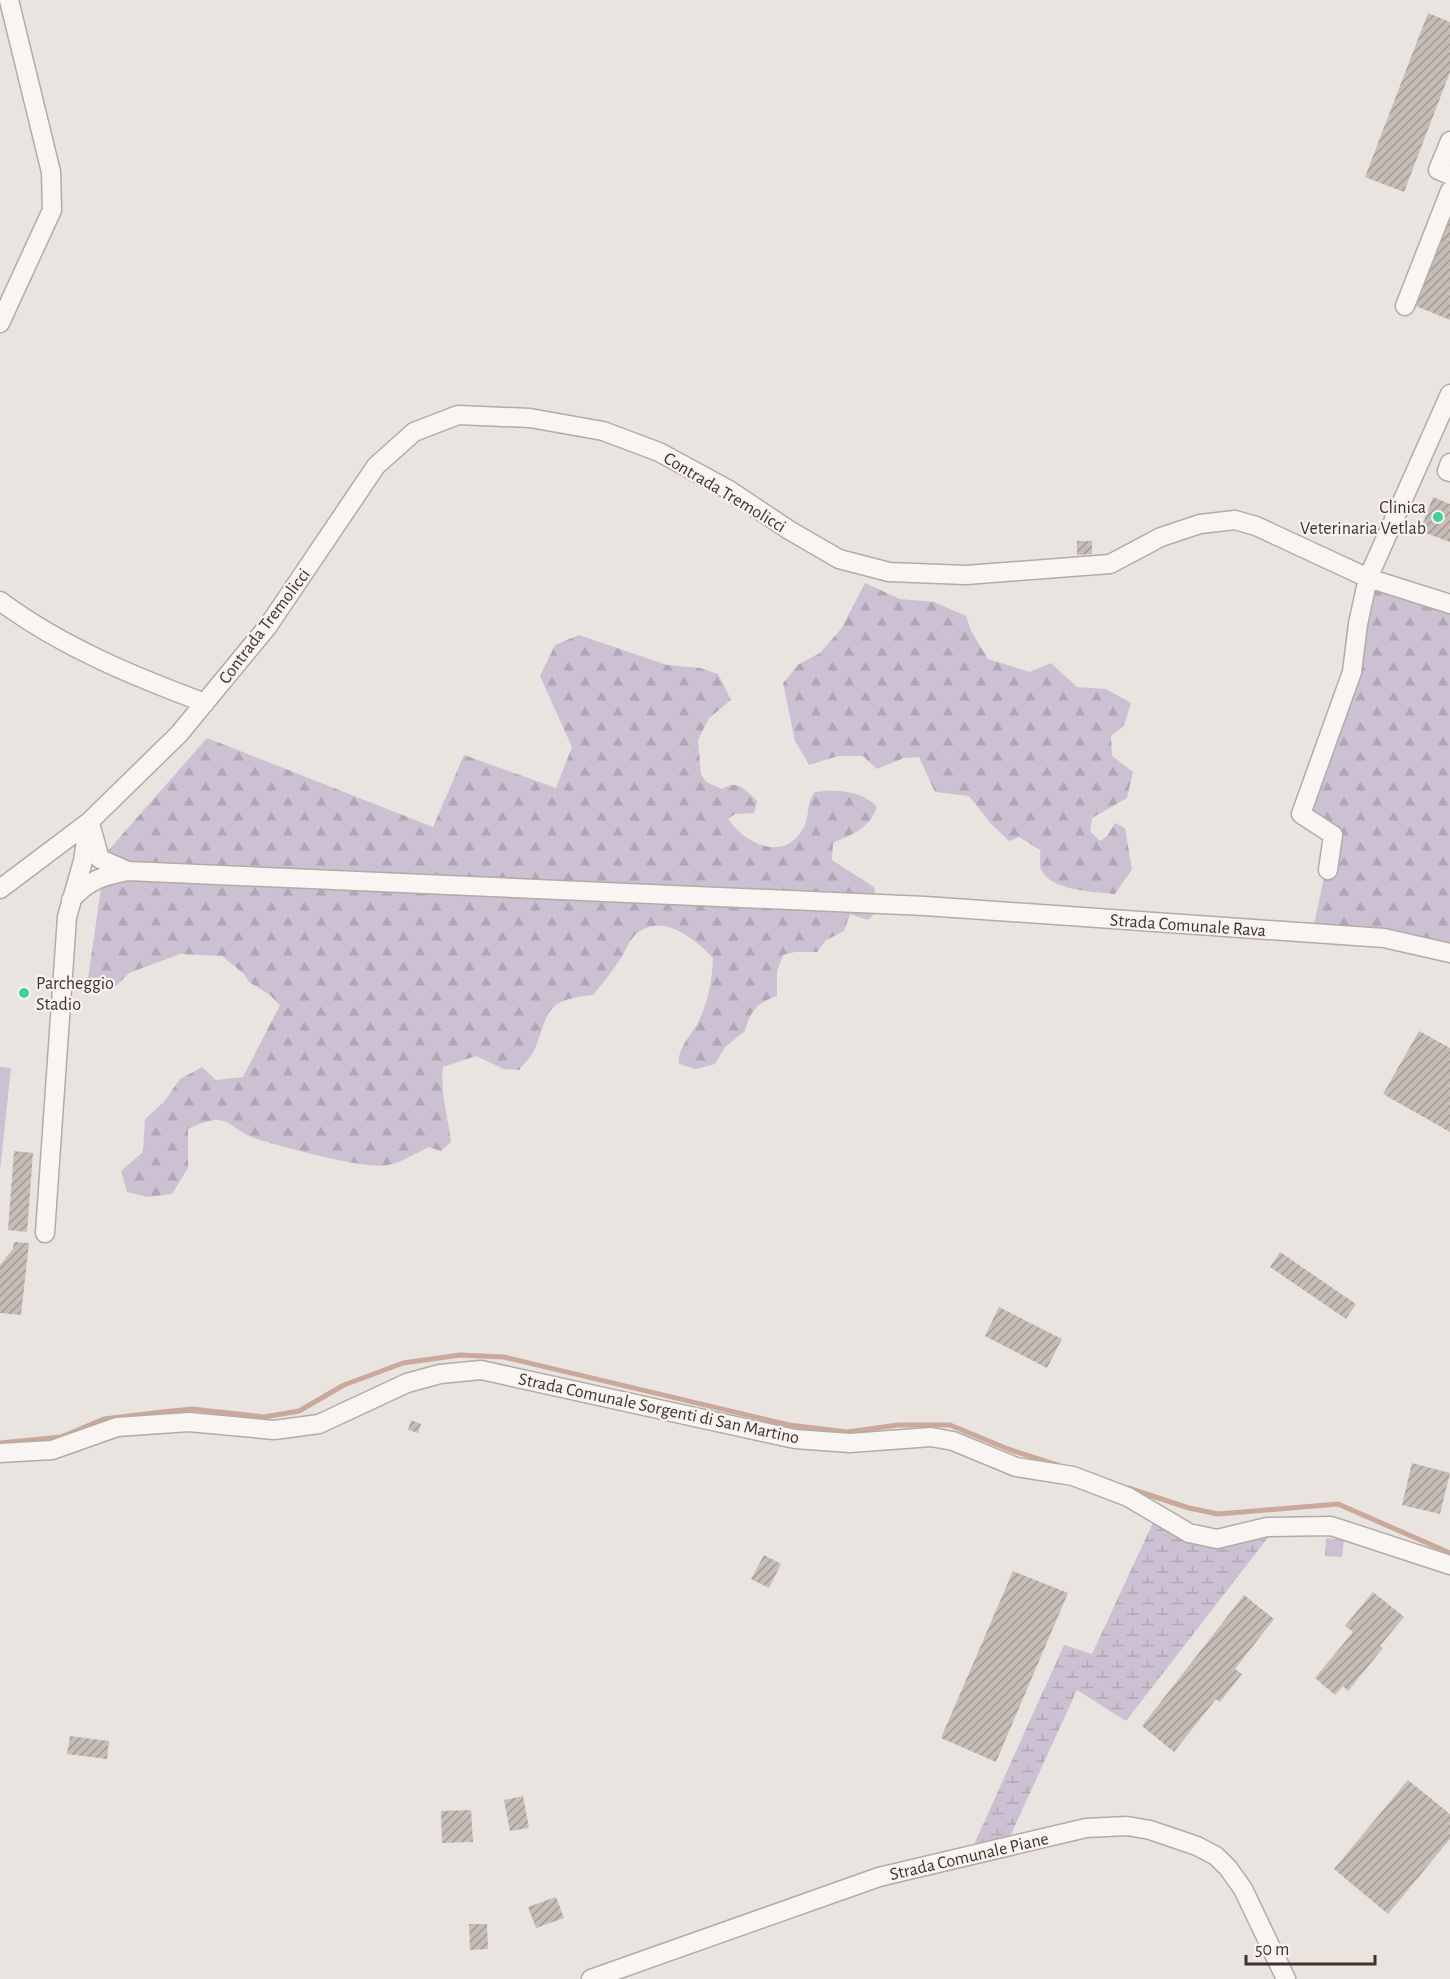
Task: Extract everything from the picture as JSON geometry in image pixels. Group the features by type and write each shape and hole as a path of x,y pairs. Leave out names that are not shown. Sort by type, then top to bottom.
{"street":[{"path":"0,322 52,210 51,171 9,0"},
{"path":"1450,141 1438,170 1450,175"},
{"path":"1405,306 1450,191"},
{"path":"1328,870 1333,835 1301,814 1352,672 1358,624 1368,578 1450,394"},
{"name":"Contrada Tremolicci","path":"0,889 89,822 179,734 268,626 376,466 414,432 458,415 530,418 603,431 659,452 689,468 839,559 889,572 966,575 1110,564 1161,537 1200,524 1235,520 1256,526 1368,578 1450,604"},
{"path":"1450,463 1447,471 1450,472"},
{"path":"0,601 38,627 127,674 205,703"},
{"path":"45,1233 67,917 71,900 91,866 89,822"},
{"name":"Strada Comunale Rava","path":"91,866 128,871 925,906 1384,938 1450,953"},
{"name":"Strada Comunale Sorgenti di San Martino","path":"0,1453 52,1450 117,1426 189,1422 274,1430 319,1424 407,1383 440,1374 482,1370 795,1439 850,1443 931,1437 953,1441 1016,1467 1073,1476 1128,1497 1190,1533 1217,1539 1267,1527 1331,1526 1450,1565"},
{"name":"Strada Comunale Piane","path":"591,1979 879,1877 1086,1828 1127,1826 1150,1830 1197,1846 1216,1856 1243,1888 1286,1979"}],"green space":[{"path":"1368,578 1450,604 1450,953 1312,934 1333,835 1301,814 1322,748"},
{"path":"865,583 900,599 934,602 966,616 971,631 988,659 1030,672 1051,663 1077,687 1106,689 1131,703 1124,726 1111,736 1112,756 1133,772 1127,798 1092,818 1090,831 1100,841 1107,836 1115,823 1125,828 1132,869 1115,894 1074,889 1053,882 1041,869 1040,850 1019,837 1009,841 991,824 969,796 935,792 919,757 904,758 877,769 863,756 838,756 809,765 795,741 783,683 799,664 820,653 841,629"},
{"path":"579,635 667,665 700,668 718,674 731,700 709,718 698,740 701,774 706,782 722,789 733,785 741,787 757,801 754,813 735,814 728,819 745,836 755,842 776,847 787,845 796,838 804,827 810,800 815,792 848,792 871,801 877,807 870,821 860,830 833,843 832,860 874,887 878,910 868,920 850,914 844,931 826,940 817,952 795,952 783,955 777,971 777,996 755,1009 745,1031 725,1047 715,1064 696,1069 679,1064 681,1051 706,1004 713,958 688,936 678,931 657,926 646,928 636,934 593,995 567,1000 553,1008 544,1022 533,1053 519,1070 504,1069 476,1056 443,1067 443,1095 451,1142 441,1151 429,1147 392,1164 376,1166 361,1164 260,1140 248,1136 227,1122 213,1120 188,1129 188,1168 172,1194 147,1197 127,1192 121,1171 143,1152 145,1119 164,1102 180,1079 202,1067 216,1080 243,1077 280,1005 270,995 249,982 244,974 222,956 180,954 129,973 111,991 87,986 106,853 207,738 433,827 464,755 556,788 572,747 540,676 555,645"},
{"path":"0,1067 11,1068 0,1171"},
{"path":"1157,1514 1189,1533 1276,1527 1126,1721 1077,1690 1008,1841 971,1851 1064,1645 1092,1654"},
{"path":"1326,1538 1344,1540 1342,1557 1325,1556"}],"building":[{"path":"1428,13 1450,22 1450,72 1404,192 1365,177"},
{"path":"1450,219 1450,320 1416,306"},
{"name":"Clinica Veterinaria Vetlab","path":"1433,497 1450,504 1450,542 1420,531"},
{"path":"1077,541 1092,541 1092,554 1077,555"},
{"path":"1419,1031 1450,1048 1450,1132 1383,1094"},
{"path":"14,1151 33,1153 27,1232 8,1230"},
{"path":"14,1242 29,1243 21,1315 0,1313 0,1265 13,1249"},
{"path":"1280,1252 1356,1304 1346,1319 1270,1267"},
{"path":"999,1307 1062,1339 1047,1368 985,1336"},
{"path":"411,1420 421,1424 418,1433 408,1430"},
{"path":"1412,1463 1450,1473 1440,1514 1402,1505"},
{"path":"764,1555 781,1564 769,1588 751,1579"},
{"path":"1013,1571 1068,1593 996,1762 941,1738"},
{"path":"1373,1592 1404,1617 1380,1646 1383,1648 1348,1691 1343,1686 1335,1695 1315,1678 1353,1632 1345,1626"},
{"path":"1244,1595 1274,1619 1235,1669 1242,1674 1220,1702 1216,1699 1174,1752 1142,1726"},
{"path":"70,1736 109,1741 107,1759 67,1754"},
{"path":"1408,1780 1450,1814 1450,1839 1388,1914 1334,1869"},
{"path":"523,1796 529,1828 510,1831 504,1800"},
{"path":"471,1810 473,1842 442,1843 441,1811"},
{"path":"556,1897 564,1918 536,1928 528,1907"},
{"path":"469,1924 487,1924 488,1949 470,1950"}],"waterway":[{"path":"0,1443 61,1437 104,1419 162,1412 192,1409 264,1417 299,1411 344,1385 403,1363 460,1355 504,1357 789,1425 847,1432 898,1425 950,1425 1008,1449 1060,1466"},
{"path":"1128,1488 1189,1508 1218,1514 1338,1504 1450,1553"}],"place":[{"name":"Clinica Veterinaria Vetlab","path":"1438,517"},
{"name":"Parcheggio Stadio","path":"24,993"}]}
